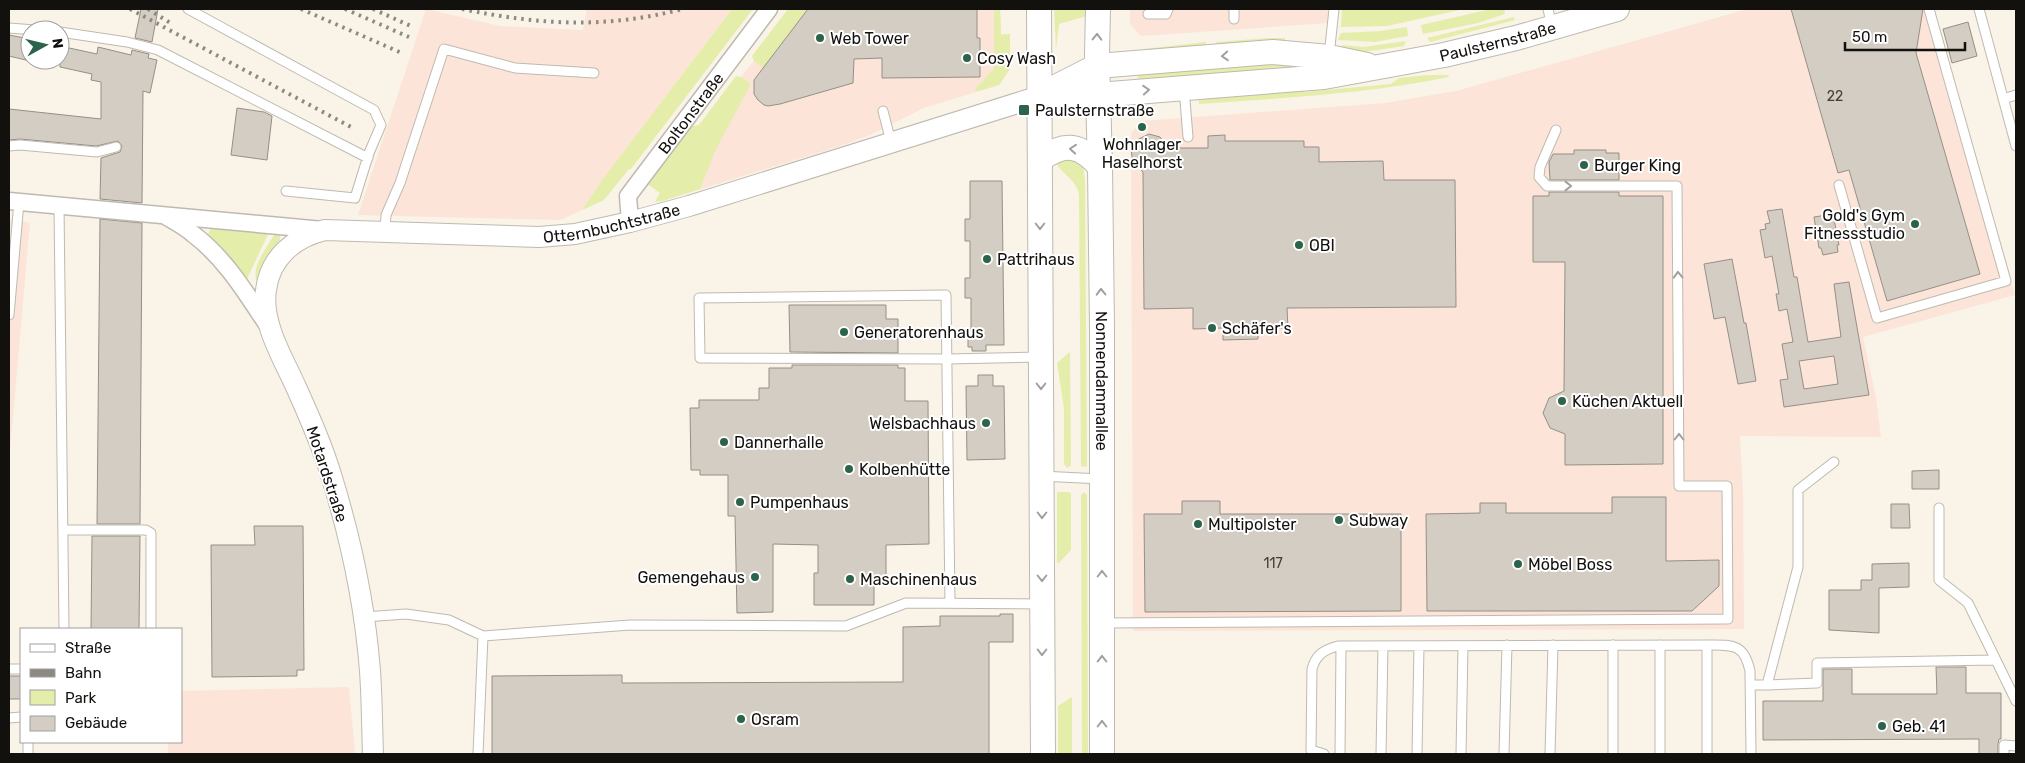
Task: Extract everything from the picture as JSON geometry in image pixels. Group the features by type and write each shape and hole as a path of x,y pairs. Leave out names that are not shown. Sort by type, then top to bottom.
{"main road":[{"path":"1039,9 1043,754"},
{"name":"Nonnendammallee","path":"1098,9 1102,754"},
{"name":"Paulsternstraße","path":"1040,96 1098,96 1324,78 1444,55 1550,18 1618,9"},
{"name":"Paulsternstraße","path":"1040,96 1097,66 1273,52 1329,57 1376,67"},
{"path":"1041,160 1053,150 1068,147 1080,149 1091,156 1100,167"}],"street":[{"name":"Boltonstraße","path":"630,222 628,196 769,9"},
{"name":"Otternbuchtstraße","path":"14,202 326,230 539,237 575,234 630,222 688,206 1040,96"},
{"name":"Otternbuchtstraße","path":"165,216 193,234 214,252 236,278 272,330"},
{"name":"Motardstraße","path":"326,230 309,234 295,242 282,253 273,267 266,291 266,305 272,330 332,477 348,538 364,617 370,673 373,754"}],"lane":[{"path":"188,9 374,110 381,125 355,198 286,191"},
{"path":"1148,14 1163,15 1166,14 1168,9"},
{"path":"1234,9 1234,19"},
{"path":"1329,57 1334,9"},
{"path":"1839,184 1877,318 2006,281 1929,9"},
{"path":"1979,9 2016,146"},
{"path":"70,34 126,42 158,50 368,158"},
{"path":"385,232 386,216 400,183 444,49 515,68 594,73"},
{"path":"1184,88 1188,137"},
{"path":"2003,99 2016,95"},
{"path":"883,111 891,142"},
{"path":"1102,623 1728,619 1728,486 1679,486 1677,186 1547,186 1539,177 1540,167 1556,130"},
{"path":"9,146 20,145 97,152 116,147"},
{"path":"9,315 14,202"},
{"path":"59,206 64,628"},
{"path":"950,603 947,359 946,295 700,298 700,358 947,359 1041,357"},
{"path":"1766,685 1798,567 1798,490 1834,462"},
{"path":"1041,476 1101,479"},
{"path":"1939,508 1939,580 1968,603 2016,701"},
{"path":"63,530 146,530 151,534 151,628"},
{"path":"364,617 411,614 449,620 483,636 630,625 846,626 906,603 1042,604"},
{"path":"478,754 483,636"},
{"path":"1550,754 1552,645"},
{"path":"1613,645 1613,754"},
{"path":"1660,645 1660,754"},
{"path":"1707,645 1707,754"},
{"path":"1324,754 1311,750 1312,669 1315,658 1326,649 1341,646 1707,645 1732,646 1742,651 1747,658 1751,685 1751,754"},
{"path":"1340,754 1341,646"},
{"path":"1381,754 1383,646"},
{"path":"1417,754 1419,646"},
{"path":"1461,754 1464,646"},
{"path":"1504,754 1507,646"},
{"path":"1751,685 1817,684 1818,663 1996,660"},
{"path":"2004,754 2004,745 2016,746"}],"shaded area":[{"path":"426,9 500,26 583,30 587,9 732,9 602,180 582,210 560,220 358,215"},
{"path":"808,9 1000,9 1001,34 1010,34 1010,69 999,85 924,108 870,135 662,201 750,84 741,77 754,61 763,67"},
{"path":"1130,9 1328,9 1328,23 1141,36 1130,24"},
{"path":"1748,9 1934,9 2015,295 1863,337 1876,398 1881,437 1740,436 1743,493 1744,629 1133,631 1131,133 1142,121 1385,103 1456,91"},
{"path":"9,219 30,223 9,462"},
{"path":"349,687 355,754 168,754 168,743 182,743 182,691"}],"green space":[{"path":"732,9 753,9 631,169 629,169 604,200 582,210 602,180"},
{"path":"788,9 808,9 763,68 754,61 752,56"},
{"path":"994,9 1000,9 1001,35 1010,34 1010,69 999,85 975,92 975,89 994,69"},
{"path":"1054,9 1090,9 1090,15 1059,24 1056,49"},
{"path":"1342,9 1464,9 1387,26 1341,27"},
{"path":"1491,9 1504,9 1505,14 1478,23 1423,34 1421,25"},
{"path":"1514,17 1515,20 1430,42 1427,38"},
{"path":"1407,27 1408,36 1375,42 1338,40 1341,33 1381,31"},
{"path":"1285,38 1285,43 1217,47 1216,42"},
{"path":"1406,41 1404,46 1363,52 1342,50 1342,45 1364,47"},
{"path":"1206,42 1206,47 1144,52 1144,49"},
{"path":"1291,63 1323,67 1138,83 1138,74"},
{"path":"1448,75 1449,77 1386,88 1262,100 1199,104 1198,95 1299,88 1305,92 1391,84 1399,78"},
{"path":"736,76 751,84 716,149 700,189 655,202 660,193 646,183 688,127 699,125"},
{"path":"1062,159 1074,160 1079,165 1083,165 1085,180 1087,466 1084,467 1081,466 1079,195 1076,186 1057,164"},
{"path":"211,228 269,232 247,279 223,249 208,234"},
{"path":"275,233 280,236 280,240 263,263 257,281 256,269 258,263"},
{"path":"1070,352 1071,465 1067,468 1064,464 1064,408 1057,363"},
{"path":"1058,492 1069,492 1071,494 1071,550 1057,563 1057,494"},
{"path":"1084,492 1087,495 1088,754 1082,754 1081,495"},
{"path":"1072,697 1072,754 1058,754 1058,706"}],"building":[{"path":"141,9 158,9 152,42 135,38"},
{"path":"808,9 977,9 977,38 980,38 980,77 882,78 882,58 854,59 853,83 780,104 764,105 754,94 754,80"},
{"name":"Gold's Gym Fitnessstudio","path":"1791,9 1923,9 1916,53 1980,274 1887,301 1849,170 1838,173"},
{"path":"1968,22 1977,56 1952,63 1943,29"},
{"path":"9,35 20,37 20,59 9,56"},
{"path":"98,47 131,55 132,50 149,54 148,58 157,60 150,93 143,91 142,203 100,199 101,158 120,152 122,146 118,141 96,146 20,139 9,140 9,109 101,119 101,82 91,80 92,74 70,69 70,48 97,54"},
{"path":"237,108 264,112 272,116 267,160 231,155"},
{"name":"OBI","path":"1149,134 1160,137 1168,148 1208,148 1208,136 1225,135 1225,141 1304,141 1304,147 1319,147 1319,162 1383,161 1384,180 1455,180 1456,307 1287,308 1288,328 1258,328 1258,339 1223,340 1223,328 1193,329 1193,308 1144,309 1143,172 1133,162 1131,150 1135,141"},
{"name":"Burger King","path":"1574,150 1606,150 1606,153 1619,153 1619,180 1550,180 1549,162 1553,154 1574,154"},
{"name":"Pattrihaus","path":"970,181 1002,181 1004,345 986,345 986,351 972,351 972,347 968,347 968,329 971,329 971,298 965,298 965,278 970,278 970,241 965,241 965,219 970,219"},
{"path":"1549,192 1619,192 1619,196 1663,196 1663,464 1565,465 1565,434 1550,428 1543,413 1549,398 1564,391 1565,262 1533,262 1533,196 1549,196"},
{"path":"1782,209 1794,277 1797,277 1808,342 1841,337 1834,284 1849,282 1869,395 1784,407 1780,380 1788,379 1782,344 1793,342 1787,309 1779,311 1776,294 1779,294 1772,256 1765,258 1760,230 1766,229 1765,224 1770,223 1767,211","holes":["1834,356 1838,384 1804,389 1799,361"]},
{"path":"1833,214 1839,245 1837,245 1838,252 1823,255 1821,248 1819,248 1814,217"},
{"path":"100,219 142,223 140,524 97,524"},
{"path":"1732,259 1756,381 1738,384 1725,317 1714,319 1704,264"},
{"name":"Generatorenhaus","path":"789,305 886,305 886,319 898,319 898,353 790,352"},
{"name":"Kolbenhütte","path":"792,365 898,365 898,368 905,368 905,401 928,401 929,544 886,545 886,585 874,585 874,605 814,605 814,573 818,573 818,545 773,544 773,612 737,613 735,516 728,516 728,475 700,475 700,470 691,470 690,408 699,408 699,400 759,400 759,388 769,388 769,368 792,368"},
{"name":"Welsbachhaus","path":"978,375 993,375 993,386 1004,386 1005,459 967,460 966,386 978,386"},
{"path":"1939,470 1939,489 1912,489 1912,471"},
{"path":"1612,497 1666,497 1666,561 1719,560 1719,586 1692,611 1427,611 1426,514 1480,513 1480,503 1506,503 1506,513 1612,513"},
{"path":"1182,501 1220,501 1220,514 1401,514 1401,611 1145,612 1144,514 1182,514"},
{"path":"1891,504 1909,504 1910,528 1891,528"},
{"path":"254,526 303,526 304,670 297,670 297,676 212,677 211,545 255,545"},
{"path":"92,536 140,536 139,628 91,628"},
{"path":"1909,563 1909,587 1879,588 1879,633 1829,630 1829,590 1861,590 1861,580 1872,580 1872,564"},
{"name":"Osram","path":"1000,614 1013,614 1013,642 989,642 989,754 492,754 492,676 622,675 622,683 903,682 903,627 940,626 940,616 1000,616"},
{"name":"Geb. 41","path":"1936,667 1966,667 1966,693 2001,693 2001,739 1999,739 1998,744 1998,754 1979,754 1979,739 1763,740 1763,701 1823,701 1823,669 1852,669 1852,694 1937,694"},
{"path":"9,676 20,676 20,699 9,699"}],"railway":[{"path":"130,9 351,127"},
{"path":"148,9 172,24"},
{"path":"301,9 404,54"},
{"path":"345,9 409,37"},
{"path":"373,9 413,27"},
{"path":"462,9 519,19 572,22 626,20 683,9"}],"place":[{"name":"Web Tower","path":"820,38"},
{"name":"Cosy Wash","path":"967,58"},
{"name":"Paulsternstraße","path":"1024,110"},
{"name":"Wohnlager Haselhorst","path":"1142,127"},
{"name":"Burger King","path":"1584,165"},
{"name":"Gold's Gym Fitnessstudio","path":"1915,224"},
{"name":"OBI","path":"1299,245"},
{"name":"Pattrihaus","path":"987,259"},
{"name":"Schäfer's","path":"1212,328"},
{"name":"Generatorenhaus","path":"844,332"},
{"name":"Küchen Aktuell","path":"1562,401"},
{"name":"Welsbachhaus","path":"986,423"},
{"name":"Dannerhalle","path":"724,442"},
{"name":"Kolbenhütte","path":"849,469"},
{"name":"Pumpenhaus","path":"740,502"},
{"name":"Subway","path":"1339,520"},
{"name":"Multipolster","path":"1198,524"},
{"name":"Möbel Boss","path":"1518,564"},
{"name":"Gemengehaus","path":"755,577"},
{"name":"Maschinenhaus","path":"850,579"},
{"name":"Osram","path":"741,719"},
{"name":"Geb. 41","path":"1882,726"}]}
